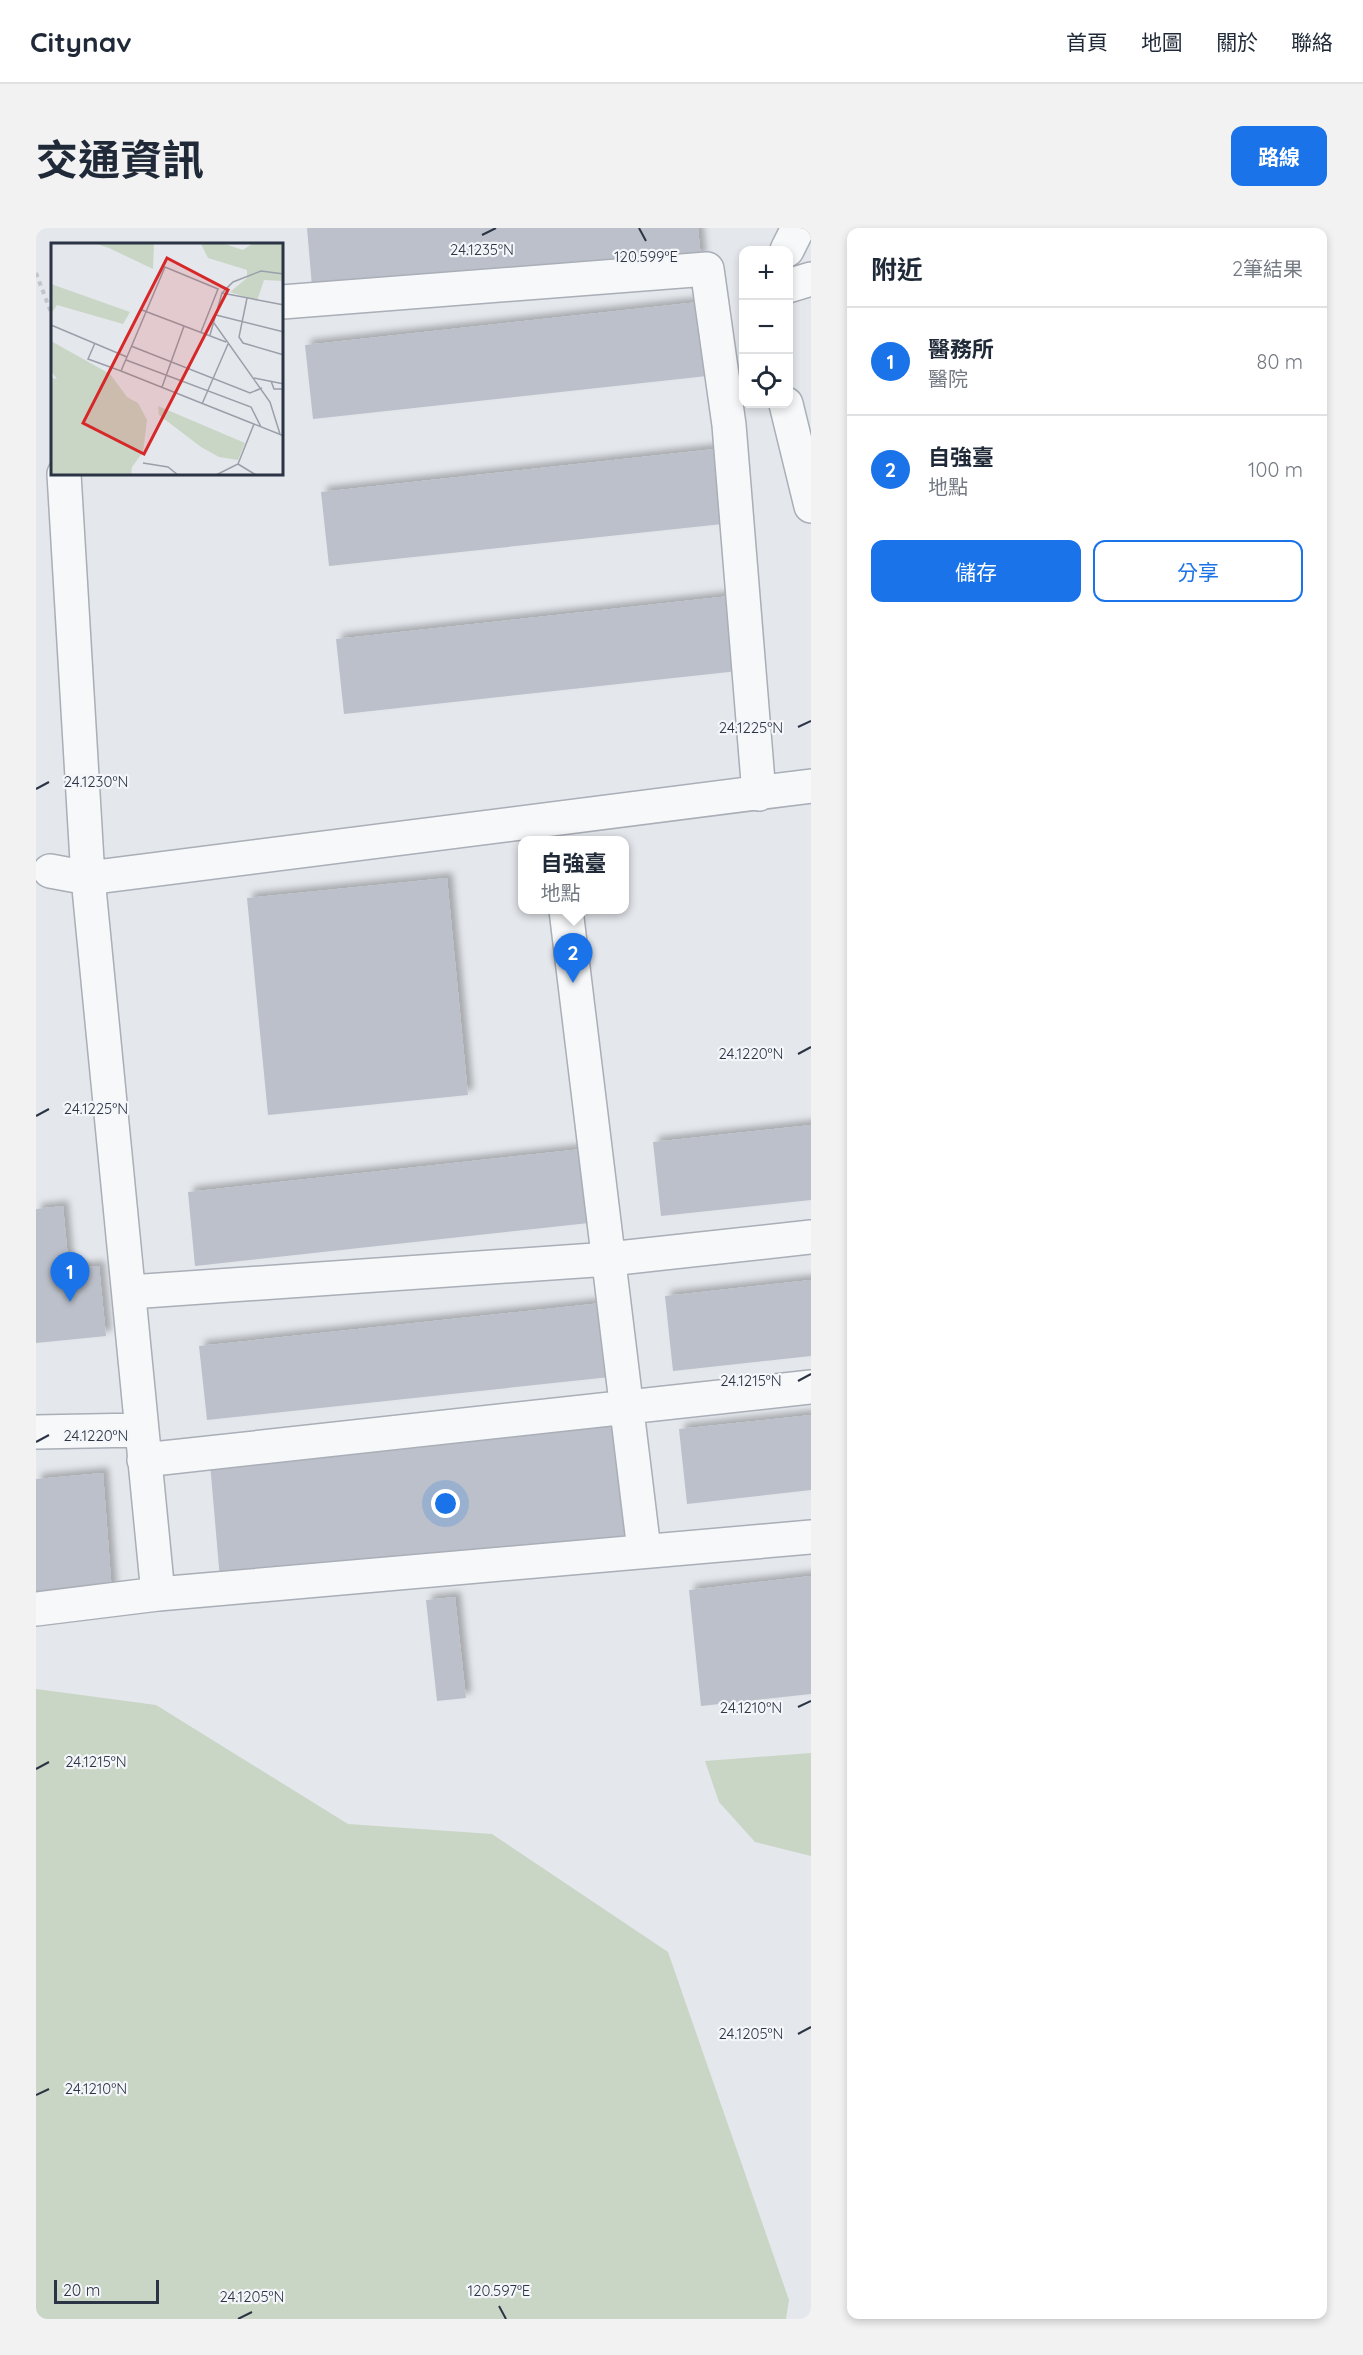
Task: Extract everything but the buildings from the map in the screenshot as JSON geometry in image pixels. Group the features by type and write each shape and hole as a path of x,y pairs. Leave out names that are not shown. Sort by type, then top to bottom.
{"lane":[{"path":"789,246 798,228"},
{"path":"284,302 707,269 729,425 759,794"},
{"path":"793,285 811,279"},
{"path":"787,408 811,506"},
{"path":"64,476 88,878 158,1594"},
{"path":"50,871 88,878 557,829 811,786"},
{"path":"567,914 645,1550"},
{"path":"130,1292 609,1259 811,1236"},
{"path":"36,1432 142,1445 627,1406 811,1387"},
{"path":"36,1609 158,1594 811,1537"}],"path":[{"path":"36,273 51,312"}],"green space":[{"path":"36,1689 156,1705 348,1824 492,1834 668,1952 789,2300 786,2319 36,2319"},
{"path":"811,1753 811,1856 755,1842 719,1802 705,1761"}],"place":[{"name":"自強臺","path":"573,983"},
{"name":"醫務所","path":"70,1302"}]}
